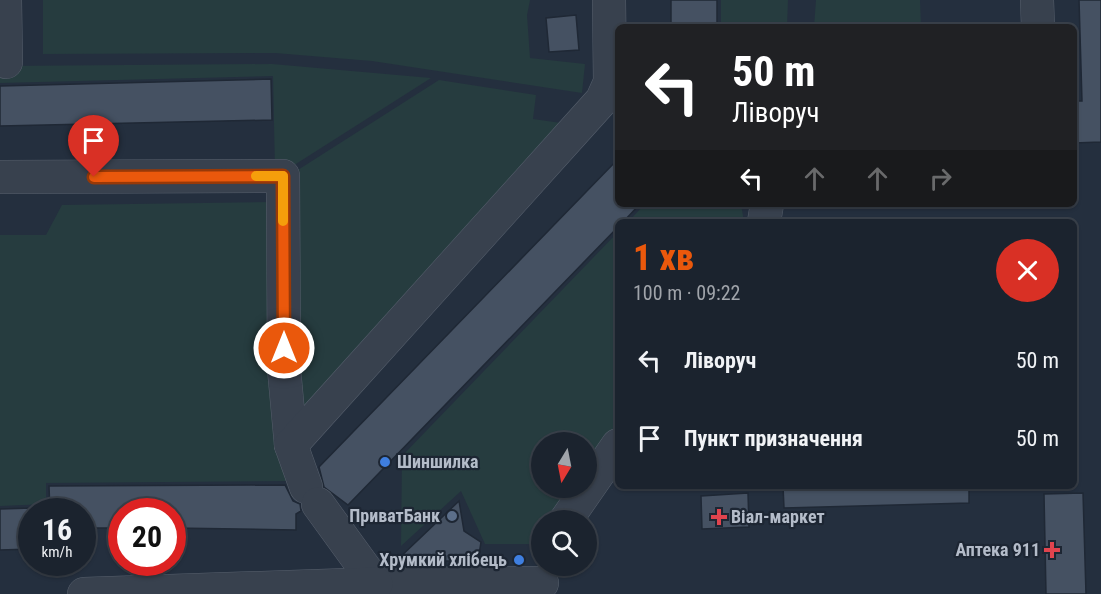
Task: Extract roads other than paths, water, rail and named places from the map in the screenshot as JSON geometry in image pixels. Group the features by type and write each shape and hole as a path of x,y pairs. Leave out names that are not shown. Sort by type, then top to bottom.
{"lane":[{"path":"4,0 6,62"},
{"path":"291,445 602,100 610,82 609,0"},
{"path":"1037,0 1038,24"},
{"path":"0,177 283,176 284,369 291,445 312,495 376,584"},
{"path":"573,510 615,449"},
{"path":"84,594 542,578"}],"place":[{"name":"Шиншилка","path":"385,462"},
{"name":"ПриватБанк","path":"452,516"},
{"name":"Віал-маркет","path":"719,517"},
{"name":"Аптека 911","path":"1052,550"},
{"name":"Хрумкий хлібець","path":"519,560"}]}
